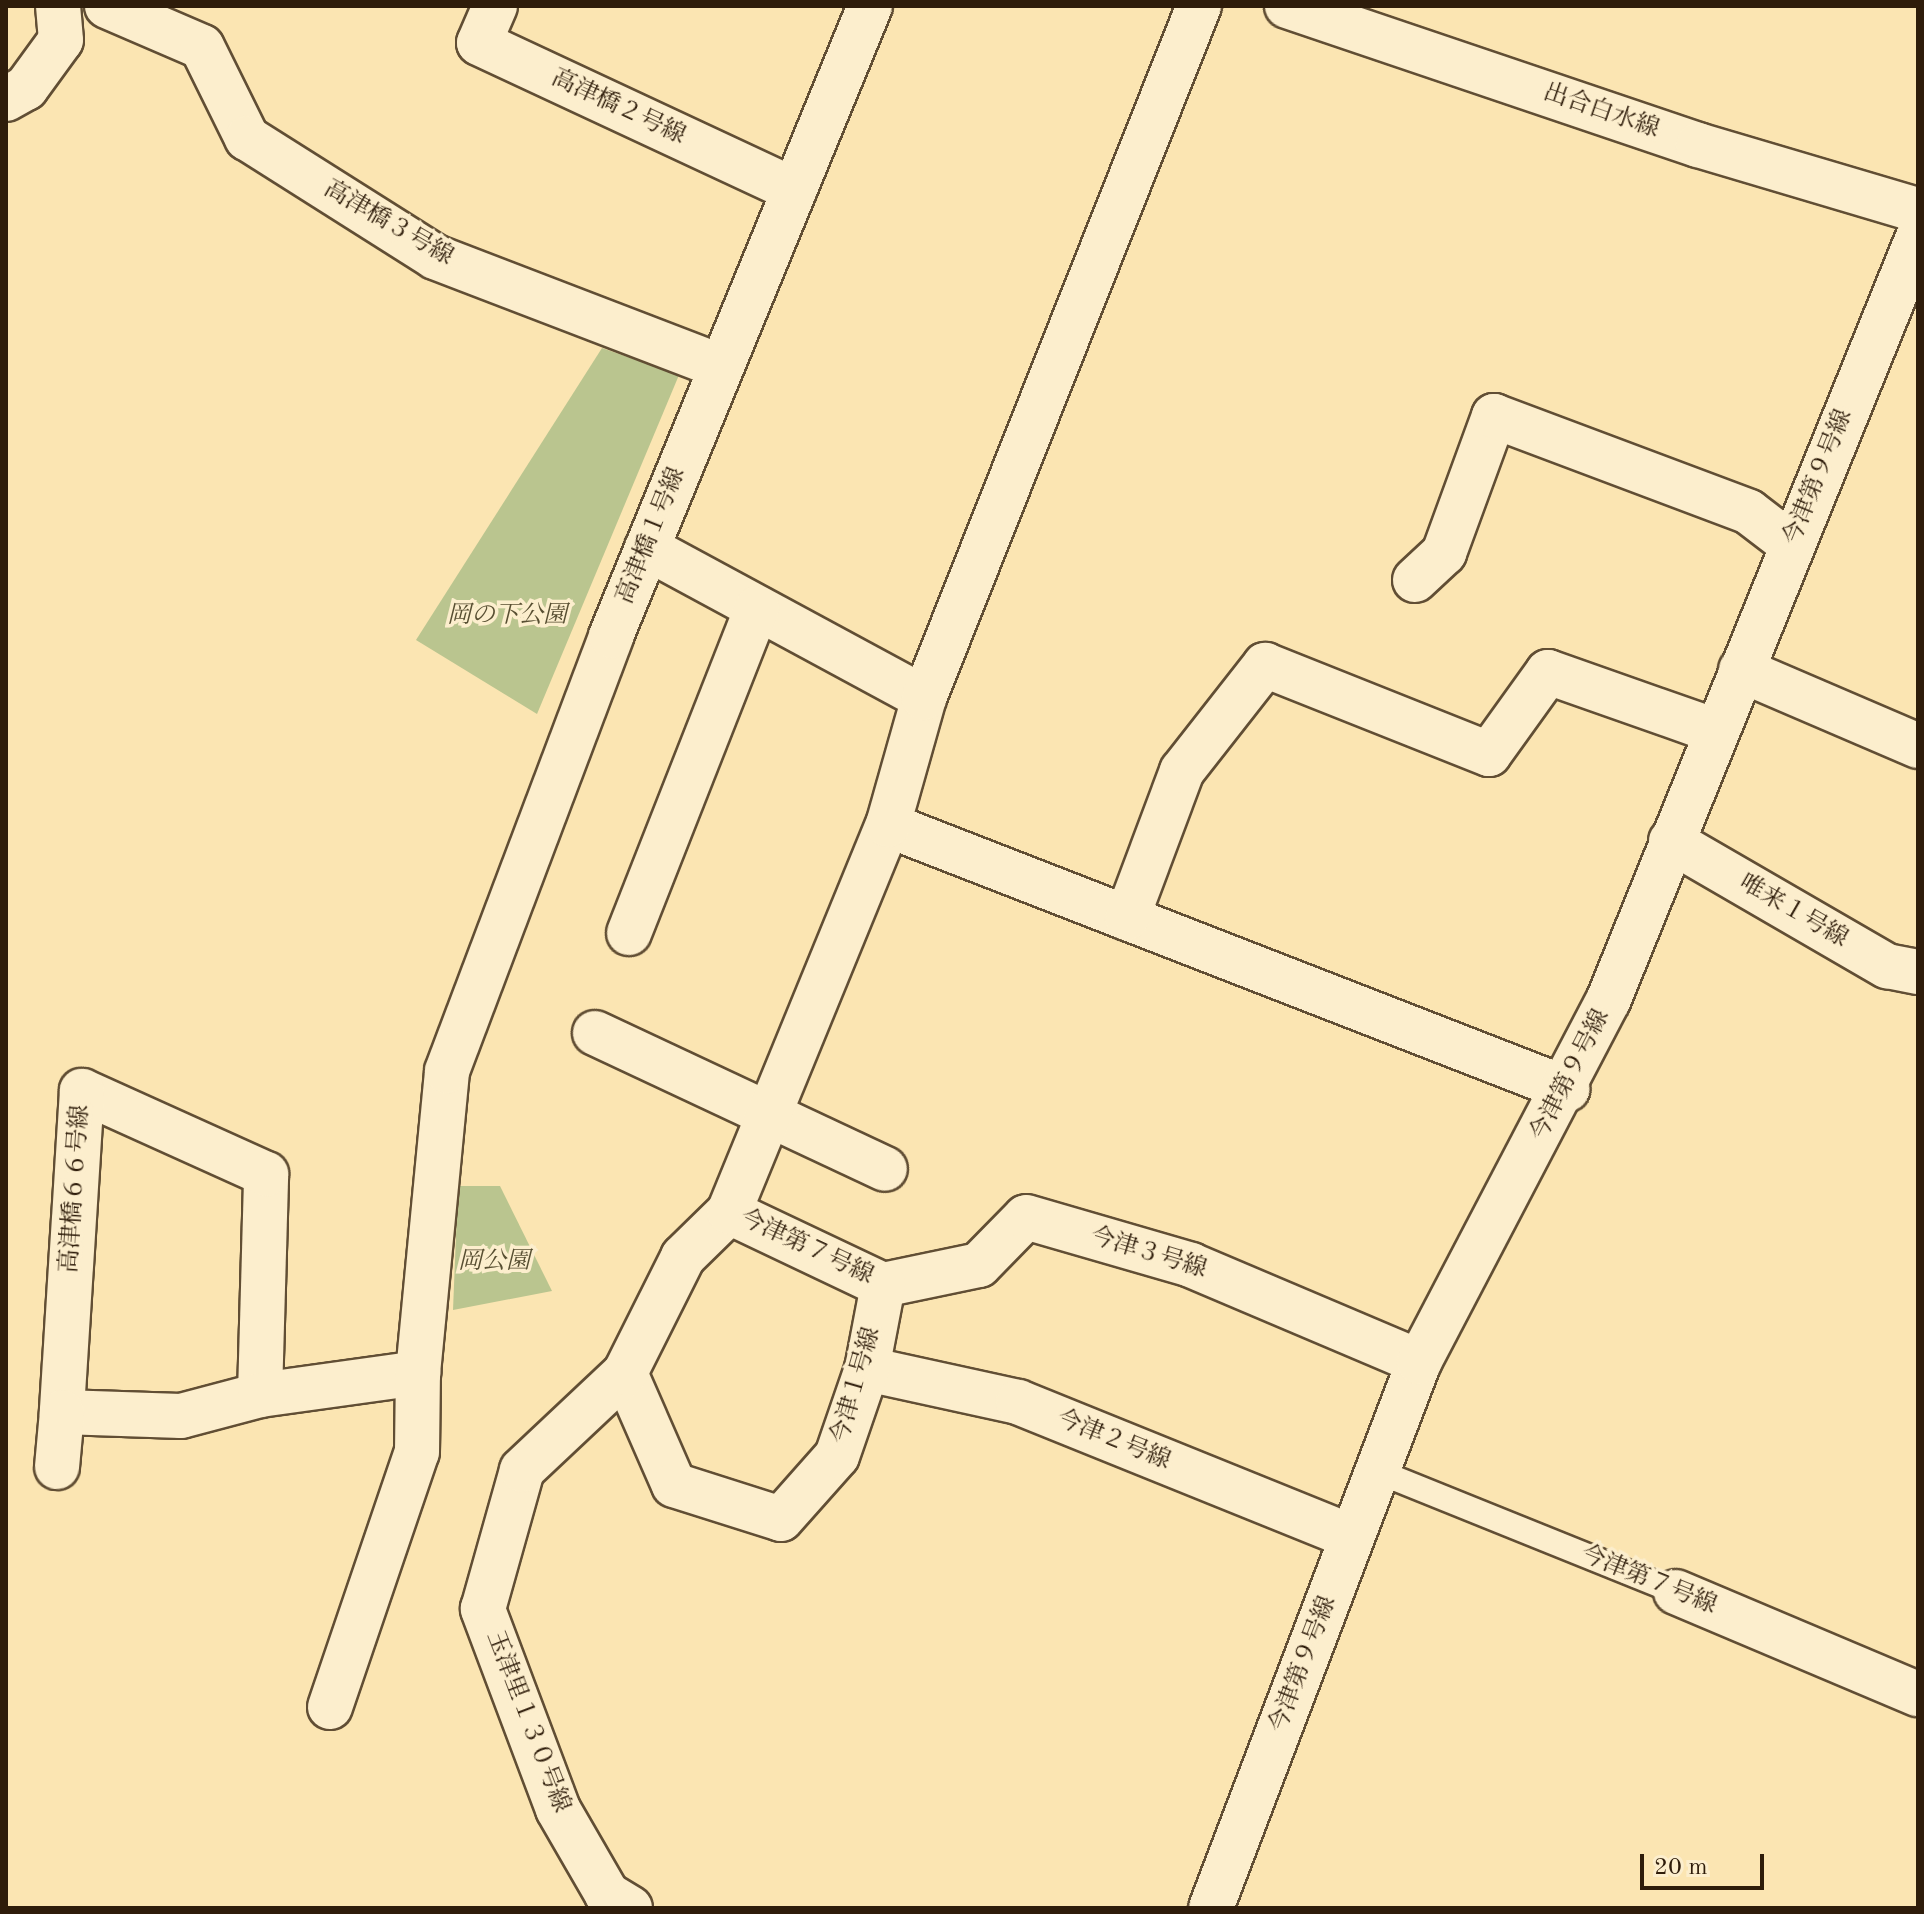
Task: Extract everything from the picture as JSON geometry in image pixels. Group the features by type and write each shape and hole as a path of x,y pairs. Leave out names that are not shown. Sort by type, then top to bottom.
{"street":[{"path":"6,99 26,88 61,40 58,6"},
{"name":"高津橋３号線","path":"107,6 202,47 247,138 435,257 721,367"},
{"name":"高津橋２号線","path":"495,6 479,43 794,190"},
{"name":"高津橋１号線","path":"418,1373 447,1071 647,548 869,6"},
{"path":"729,1212 888,825 924,698 1199,6"},
{"name":"出合白水線","path":"1312,10 1918,210"},
{"name":"今津第９号線","path":"1212,1908 1419,1362 1567,1089 1918,237"},
{"path":"1415,580 1444,553 1494,416 1749,512 1792,545"},
{"path":"647,548 924,698"},
{"path":"629,933 757,608"},
{"path":"1127,918 1182,771 1265,665 1489,754 1548,672 1716,731"},
{"path":"1741,670 1918,746"},
{"path":"888,825 1567,1089"},
{"name":"唯来１号線","path":"1671,841 1887,966 1918,972"},
{"path":"595,1033 768,1120 885,1169"},
{"name":"高津橋６６号線","path":"62,1412 82,1091 266,1174 260,1395"},
{"name":"今津第７号線","path":"729,1212 883,1285"},
{"name":"玉津里１３０号線","path":"630,1908 607,1894 558,1809 483,1609 522,1470 625,1373 683,1257 729,1212"},
{"name":"今津３号線","path":"883,1285 979,1265 1026,1217 1191,1265 1419,1362"},
{"name":"今津１号線","path":"625,1373 674,1485 781,1519 837,1456 867,1369 883,1285"},
{"name":"今津２号線","path":"867,1369 1018,1402 1352,1537"},
{"path":"57,1467 62,1412 181,1416 260,1395 418,1373 417,1452 330,1707"},
{"name":"今津第７号線","path":"1676,1592 1918,1694"}],"lane":[{"name":"今津第７号線","path":"1377,1471 1676,1592"}],"green space":[{"name":"岡の下公園","path":"602,348 679,375 537,714 416,640"},
{"name":"岡公園","path":"458,1186 500,1186 552,1291 453,1310"}]}
